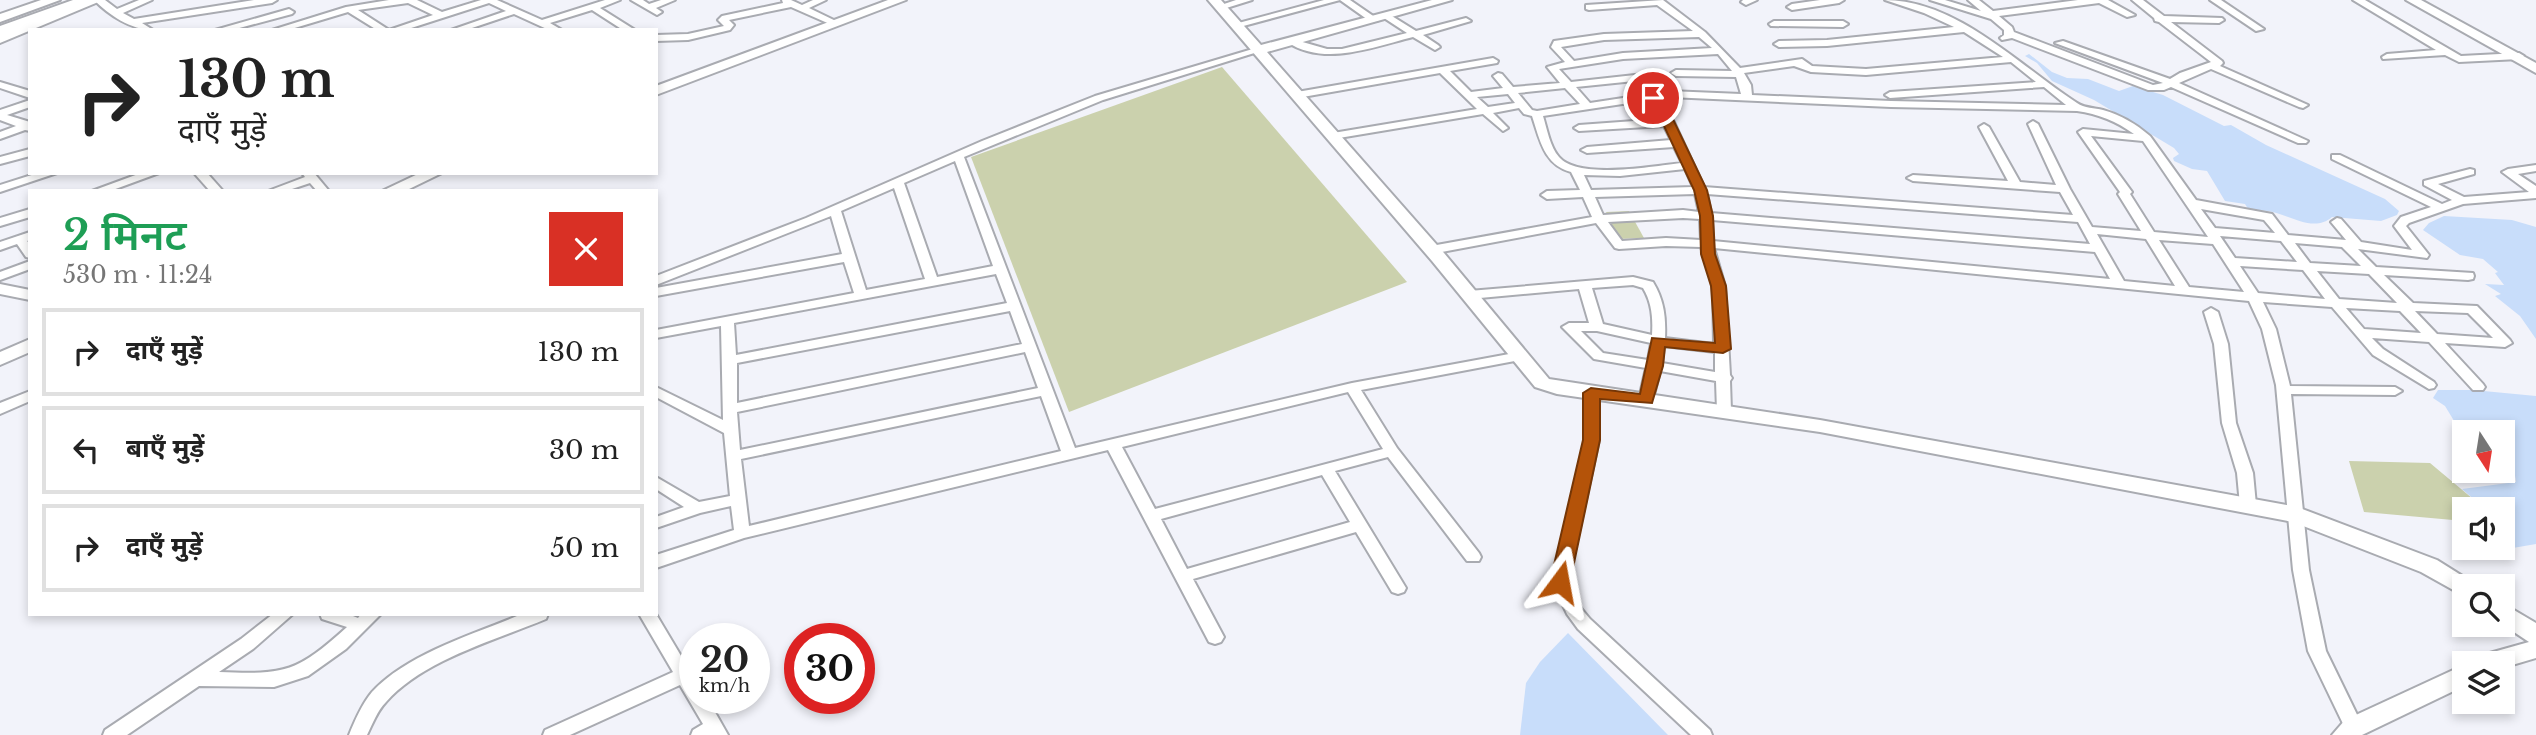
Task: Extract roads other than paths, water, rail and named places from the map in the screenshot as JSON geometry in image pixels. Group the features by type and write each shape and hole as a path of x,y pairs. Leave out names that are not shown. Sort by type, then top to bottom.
{"highway":[{"path":"0,25 69,0"},
{"path":"0,32 88,0"}],"street":[{"path":"0,18 54,0"},
{"path":"0,39 98,0 141,26 272,0"},
{"path":"116,13 147,0"},
{"path":"284,28 349,9 408,0 441,15"},
{"path":"400,28 490,0 552,28"},
{"path":"541,23 615,0"},
{"path":"636,0 653,9 670,0"},
{"path":"658,38 709,33 729,26 723,20 725,18 821,0"},
{"path":"658,90 900,0"},
{"path":"1217,3 1247,0"},
{"path":"1236,25 1335,0"},
{"path":"1344,0 1436,47"},
{"path":"658,280 835,210 958,155 1099,98 1259,50 1446,0"},
{"path":"1792,7 1839,0"},
{"path":"1890,0 1927,11 1995,42 2077,108"},
{"path":"1935,0 1995,17 2100,0 2130,15"},
{"path":"1973,0 2009,29 2010,34"},
{"path":"1995,42 2010,34 2152,88 2164,88 2184,75 2218,61 2158,19 2137,0"},
{"path":"2215,0 2259,29"},
{"path":"2358,0 2462,60 2516,56"},
{"path":"2412,0 2536,67"},
{"path":"2420,0 2516,56"},
{"path":"1589,7 1658,1 1720,51 1745,81 1747,97"},
{"path":"1217,3 1542,383 1591,393 1820,426 2297,515 2429,566 2452,580"},
{"path":"792,4 835,23"},
{"path":"1806,4 1814,25"},
{"path":"593,7 624,28"},
{"path":"349,9 381,28"},
{"path":"462,28 514,10"},
{"path":"228,28 289,12"},
{"path":"313,19 323,28"},
{"path":"2158,19 2219,20"},
{"path":"1292,42 1326,52 1342,52 1466,20"},
{"path":"628,28 642,23"},
{"path":"1774,24 1843,24"},
{"path":"1779,44 1827,43 1966,29"},
{"path":"1570,62 1556,47 1557,43 1604,37 1702,34"},
{"path":"1604,37 1644,77 1657,96 1700,190 1706,216 1710,262 1719,286 1725,378 1724,411"},
{"path":"2055,41 2171,83 2302,141"},
{"path":"1587,107 1552,66 1623,57 1720,51"},
{"path":"2387,57 2447,52"},
{"path":"1794,63 1812,71 1889,70 2013,59"},
{"path":"1297,95 1493,61"},
{"path":"1676,74 1738,73 1809,61"},
{"path":"2211,66 2303,105"},
{"path":"1444,71 1503,128"},
{"path":"1498,76 1528,112 1537,114 1657,96 2077,108 2100,111 2120,118 2146,138 2231,262 2269,329 2284,390 2301,570 2317,650 2349,731 2452,681"},
{"path":"1470,95 1644,77"},
{"path":"12,89 28,84"},
{"path":"1890,95 2047,84"},
{"path":"0,85 28,93"},
{"path":"0,115 28,104"},
{"path":"1333,136 1521,105"},
{"path":"1537,114 1557,162 1576,170 1623,171 1690,165"},
{"path":"0,115 28,126"},
{"path":"1579,128 1669,122"},
{"path":"2033,124 2064,189 2119,284"},
{"path":"0,136 28,126"},
{"path":"1984,127 2017,187"},
{"path":"2146,138 2083,132 2120,182 2126,192 2124,194 2183,288"},
{"path":"1587,150 1679,144"},
{"path":"0,161 28,153"},
{"path":"958,155 1070,454"},
{"path":"2336,157 2442,208"},
{"path":"2442,275 2400,226 2405,220 2462,201 2534,195 2535,191 2508,172 2536,168"},
{"path":"1576,170 1599,219 1619,245 1673,242 2335,303 2472,309 2505,343 2360,333"},
{"path":"2462,201 2428,183 2470,172"},
{"path":"0,189 45,175"},
{"path":"104,189 147,175"},
{"path":"202,175 216,189"},
{"path":"279,189 311,175"},
{"path":"394,189 423,175"},
{"path":"1913,178 2064,189"},
{"path":"898,182 932,282"},
{"path":"1547,195 1700,190 2085,224 2151,236 2286,239 2423,255"},
{"path":"1795,197 1806,225"},
{"path":"2190,203 2268,218 2305,267 2378,352 2429,385"},
{"path":"835,210 861,295"},
{"path":"0,222 28,214"},
{"path":"1431,250 1521,231 1599,219 1665,214 2101,249"},
{"path":"2337,222 2352,245 2477,387"},
{"path":"0,246 27,245"},
{"path":"658,292 849,257"},
{"path":"2231,262 2468,276"},
{"path":"0,276 28,266"},
{"path":"658,334 1000,269"},
{"path":"0,287 28,276"},
{"path":"1469,295 1633,281 1648,285 1658,300 1658,341 1646,400"},
{"path":"1584,285 1597,327"},
{"path":"0,287 28,295"},
{"path":"731,360 1014,306"},
{"path":"2211,312 2221,344 2229,423 2245,473 2248,505"},
{"path":"727,320 731,360 733,456 742,533"},
{"path":"1723,349 1658,341 1597,327 1569,327 1600,356 1725,378"},
{"path":"0,359 28,346"},
{"path":"730,409 1029,347"},
{"path":"658,561 677,552 742,533 1070,454 1352,387 1520,356"},
{"path":"1352,387 1392,451 1473,557"},
{"path":"2284,390 2396,391"},
{"path":"733,456 1046,391"},
{"path":"658,392 732,431"},
{"path":"1591,393 1592,440 1560,582 1573,610 1584,624 1703,735"},
{"path":"0,409 28,397"},
{"path":"1113,444 1215,637"},
{"path":"1151,516 1392,451"},
{"path":"1327,470 1398,588"},
{"path":"658,483 697,508"},
{"path":"658,522 697,508 738,499"},
{"path":"1183,576 1360,524"},
{"path":"112,735 282,616"},
{"path":"341,616 367,620"},
{"path":"358,735 381,695 397,680 426,663 535,616"},
{"path":"648,616 679,658"},
{"path":"194,680 223,677 254,681 286,678 323,656 367,620"},
{"path":"2515,621 2536,635"},
{"path":"2515,655 2536,649"},
{"path":"552,735 679,677"},
{"path":"704,714 711,732"}],"water":[{"path":"2029,54 2052,72 2067,78 2088,79 2119,91 2133,86 2163,95 2224,126 2231,125 2266,145 2385,199 2399,211 2397,215 2381,221 2332,217 2317,224 2267,211 2250,212 2245,204 2225,201 2207,171 2192,169 2174,161 2173,158 2179,154 2174,148 2094,100 2052,81 2037,63 2025,56"},
{"path":"2444,216 2512,220 2536,227 2536,339 2520,316 2495,296 2501,294 2485,284 2504,285 2495,273 2498,272 2483,259 2460,255 2423,230 2429,223"},
{"path":"2438,390 2473,390 2536,396 2536,544 2515,548 2515,497 2471,497 2462,489 2516,482 2515,420 2454,420 2445,406 2433,398"},
{"path":"1568,633 1668,735 1520,735 1526,683 1540,662"}]}
